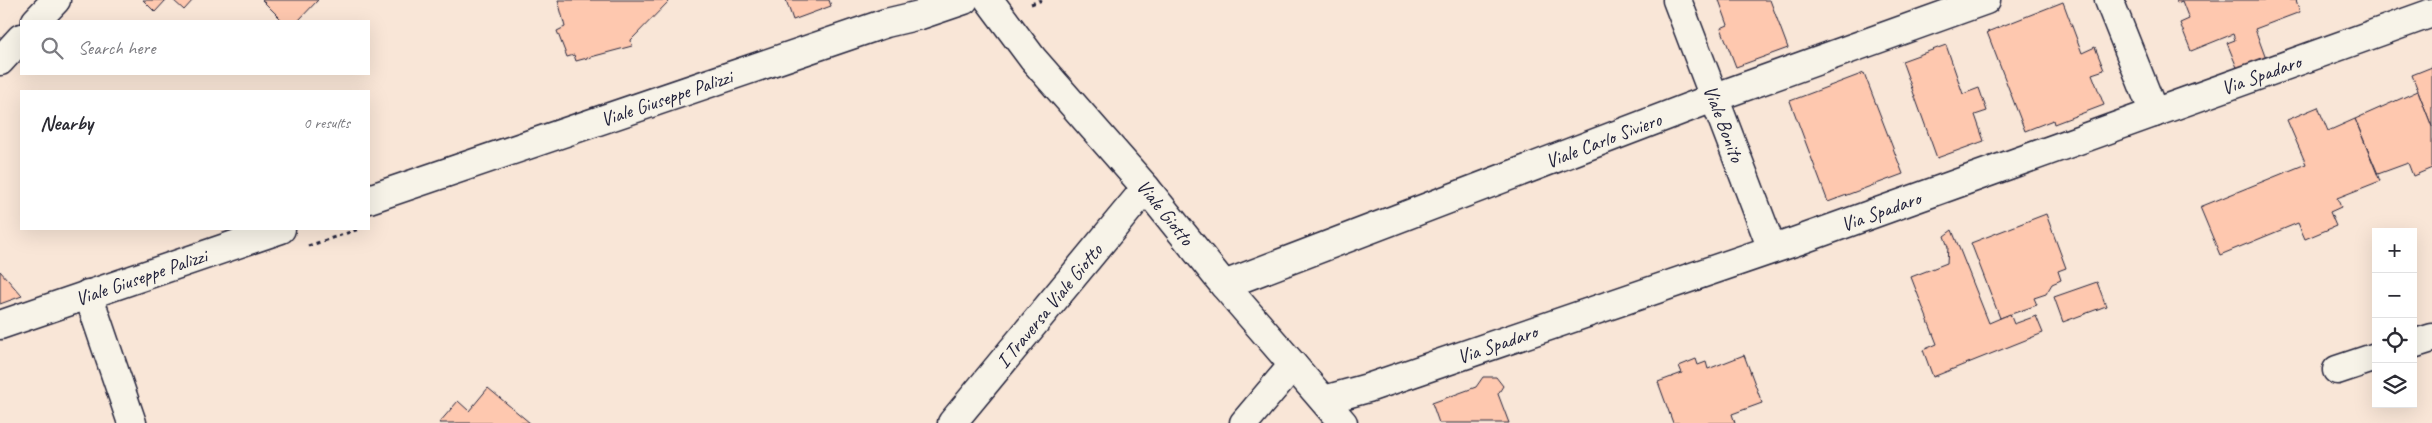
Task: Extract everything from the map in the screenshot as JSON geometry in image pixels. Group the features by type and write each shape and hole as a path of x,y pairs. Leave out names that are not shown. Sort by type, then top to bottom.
{"street":[{"path":"37,20 56,0"},
{"name":"Viale Giuseppe Palizzi","path":"370,199 885,12 964,0"},
{"name":"Viale Giotto","path":"989,0 1033,60 1146,188 1224,285 1343,423"},
{"name":"Viale Bonito","path":"1677,0 1772,249"},
{"name":"Viale Carlo Siviero","path":"1224,285 1713,98 1986,0"},
{"path":"2109,0 2154,113"},
{"name":"Via Spadaro","path":"1324,400 1368,388 1772,249 2432,12"},
{"path":"0,61 20,39"},
{"name":"I Traversa Viale Giotto","path":"952,423 1146,188"},
{"name":"Viale Giuseppe Palizzi","path":"0,325 278,230"},
{"path":"88,294 132,423"},
{"path":"2417,343 2432,338"},
{"path":"2337,370 2372,358"},
{"path":"1244,423 1293,365"}],"building":[{"path":"143,0 166,0 155,12"},
{"path":"173,0 193,0 184,10"},
{"path":"262,0 318,0 299,20 282,20"},
{"path":"558,0 670,0 631,40 632,46 576,61 574,55 567,57 557,31 565,27"},
{"path":"786,0 829,0 831,6 793,20"},
{"path":"1719,0 1770,0 1788,48 1736,67 1721,28 1728,25"},
{"path":"2176,0 2296,0 2300,12 2255,29 2266,59 2238,70 2227,43 2235,40 2233,34 2191,51 2180,23 2189,19 2182,1 2177,3"},
{"path":"2063,2 2082,53 2095,47 2104,70 2092,74 2104,105 2054,124 2053,120 2025,131 1987,32"},
{"path":"1946,45 1963,94 1979,88 1987,111 1975,115 1984,141 1937,158 1902,61"},
{"path":"2432,67 2432,127 2412,75"},
{"path":"1864,73 1903,174 1828,202 1790,101"},
{"path":"2418,91 2432,127 2432,168 2413,176 2408,163 2378,174 2355,119"},
{"path":"2318,107 2328,131 2355,119 2380,181 2337,198 2341,207 2330,212 2336,226 2305,239 2298,223 2220,255 2200,207 2306,164 2287,120"},
{"path":"2046,214 2066,268 2058,271 2061,280 2052,284 2046,294 2034,298 2037,305 2000,318 1971,243"},
{"path":"1952,230 1989,323 2010,314 2014,324 2036,316 2043,333 1933,377 1923,350 1937,344 1911,277 1947,263 1948,247 1944,236"},
{"path":"0,271 22,296 0,304"},
{"path":"2097,282 2106,306 2063,322 2054,297"},
{"path":"1744,355 1762,403 1732,414 1735,423 1673,423 1658,382 1682,373 1679,366 1696,359 1698,365 1706,362 1708,369"},
{"path":"1483,377 1496,377 1503,386 1498,394 1509,423 1439,423 1432,403 1476,387"},
{"path":"488,388 530,423 439,423 458,401 469,411"}]}
